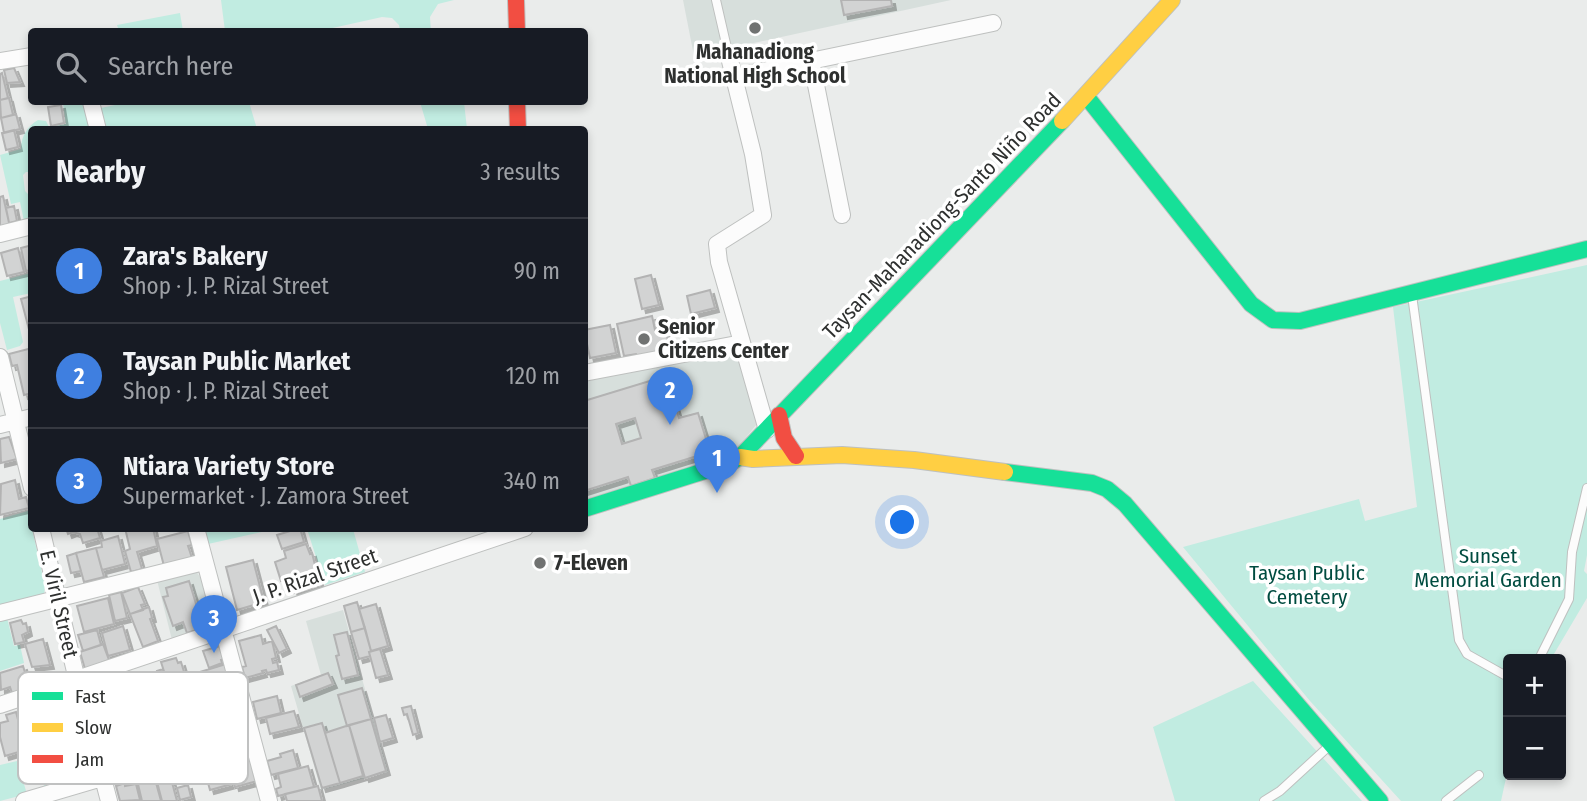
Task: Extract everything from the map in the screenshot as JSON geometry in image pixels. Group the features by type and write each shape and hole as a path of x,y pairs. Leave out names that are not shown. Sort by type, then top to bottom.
{"street":[{"path":"516,0 517,28"},
{"name":"Taysan-Mahanadiong-Santo Niño Road","path":"740,457 1086,96 1172,0"},
{"path":"734,77 993,23"},
{"path":"0,61 28,57"},
{"path":"811,60 842,215"},
{"path":"730,61 753,154 763,215 717,244 719,262 767,430"},
{"path":"1086,96 1251,304 1271,320 1300,321 1587,249"},
{"path":"93,105 97,126"},
{"path":"517,105 518,126"},
{"path":"0,234 28,227"},
{"path":"588,372 742,342"},
{"path":"0,357 28,471"},
{"path":"779,415 784,438 796,456"},
{"path":"588,508 730,463 740,457 754,459 842,454 914,460 1092,483 1107,489 1125,504 1380,801"},
{"name":"E. Viril Street","path":"42,532 75,672"},
{"path":"197,532 234,672"},
{"name":"J. P. Rizal Street","path":"101,672 513,532"},
{"path":"0,613 204,562"},
{"name":"J. P. Rizal Street","path":"0,705 18,699"},
{"path":"248,723 270,801"},
{"path":"24,801 86,784"}],"lane":[{"path":"716,0 730,61"},
{"path":"1411,292 1459,640 1467,654 1503,674"},
{"path":"1542,654 1569,599 1572,552 1587,488"},
{"path":"1264,801 1330,745"},
{"path":"1446,801 1479,775"}],"shaded area":[{"name":"Mahanadiong National High School","path":"683,0 951,0 694,56"},
{"path":"735,352 739,355 757,424 734,452 588,500 588,378"},
{"path":"196,571 202,580 212,617 211,624 172,640 157,580"},
{"path":"343,610 388,772 321,790 291,686 321,675 306,621"}],"green space":[{"path":"221,0 454,0 438,4 430,17 431,28 400,28 392,18 382,17 332,28 225,28"},
{"path":"180,13 182,28 118,28 117,25"},
{"path":"63,105 85,105 90,126 55,126 66,124"},
{"path":"115,105 250,105 256,126 106,126 101,108"},
{"path":"421,105 464,105 467,126 427,126"},
{"path":"38,120 46,121 48,126 30,126"},
{"path":"28,128 28,172 23,175 25,191 28,194 28,220 24,221 20,202 11,204 0,155 21,149"},
{"name":"Sunset Memorial Garden","path":"1587,265 1587,555 1584,571 1587,574 1587,598 1554,654 1503,654 1503,780 1506,780 1501,801 1401,801 1310,701 1183,547 1359,499 1365,521 1417,507 1393,307"},
{"path":"28,274 28,294 13,297 23,342 20,346 7,350 0,323 0,281"},
{"path":"28,511 28,532 33,532 45,586 44,596 0,607 0,519"},
{"path":"205,532 262,532 208,544"},
{"path":"308,532 354,532 365,572 325,585"},
{"path":"7,618 14,646 20,645 24,663 0,671 0,619"},
{"path":"1253,681 1362,801 1175,801 1153,727"},
{"path":"17,761 18,784 24,784 27,794 0,801 0,765"},
{"path":"43,784 60,784 45,789"}],"building":[{"path":"841,0 891,0 892,6 844,15"},
{"path":"14,68 20,82 7,83 4,70"},
{"path":"2,73 8,98 0,100 0,74"},
{"path":"9,98 13,115 1,118 0,100"},
{"path":"61,105 64,123 51,126 48,107"},
{"path":"16,114 20,129 4,133 1,118"},
{"path":"14,130 18,147 6,150 2,133"},
{"path":"3,196 10,227 0,230 0,197"},
{"path":"14,206 17,221 9,223 6,208"},
{"path":"28,246 28,271 26,271 21,248"},
{"path":"18,248 24,272 7,276 1,253"},
{"path":"651,275 659,305 642,309 635,279"},
{"path":"710,290 715,308 691,314 687,296"},
{"path":"28,297 28,326 21,299"},
{"name":"Senior Citizens Center","path":"652,316 655,330 665,327 670,349 624,356 617,324"},
{"path":"610,325 616,353 590,358 588,329"},
{"path":"28,349 28,394 24,395 17,365 12,366 9,354"},
{"path":"666,376 673,399 663,402 664,405 674,402 679,418 698,413 710,452 652,470 655,478 631,486 628,477 588,490 588,400","holes":["635,418 641,438 622,444 616,424"]},
{"path":"9,437 17,459 1,463 0,439"},
{"path":"15,480 19,499 26,497 28,508 0,515 1,484"},
{"path":"73,532 98,532 100,538 83,543 80,534"},
{"path":"126,532 154,532 157,546 137,552 142,569 131,572 125,551 130,549"},
{"path":"188,532 192,545 188,546 192,558 164,566 157,539"},
{"path":"301,532 304,542 282,549 277,535"},
{"path":"118,536 125,564 102,570 96,548 102,547 101,541"},
{"path":"306,544 310,554 312,553 320,585 294,593 290,579 281,581 275,562 286,558 284,551"},
{"path":"96,548 104,577 84,582 76,553"},
{"path":"76,553 81,571 71,573 67,556"},
{"path":"253,560 264,602 237,610 226,567"},
{"path":"189,581 200,617 197,618 200,629 187,633 183,622 173,626 163,597 168,596 166,588"},
{"path":"138,587 145,604 141,605 143,610 130,614 122,593"},
{"path":"121,592 127,618 115,621 109,595"},
{"path":"108,598 114,624 84,632 77,606"},
{"path":"357,602 365,628 351,632 344,606"},
{"path":"376,604 388,646 371,651 359,609"},
{"path":"149,607 150,619 158,641 143,647 130,614"},
{"path":"21,620 23,624 26,623 28,632 22,635 24,642 15,644 10,623"},
{"path":"123,626 130,650 108,656 102,633"},
{"path":"276,626 287,649 279,653 267,630"},
{"path":"365,628 371,651 370,656 359,659 351,632"},
{"path":"97,630 101,645 83,651 78,635"},
{"path":"347,632 358,675 342,679 334,635"},
{"path":"261,635 263,644 272,641 276,658 272,659 273,663 277,662 279,670 267,673 266,670 248,677 248,672 243,672 242,667 246,666 239,641"},
{"path":"43,639 50,665 32,667 25,644"},
{"path":"103,644 109,660 85,669 80,652"},
{"path":"220,646 224,659 221,660 222,663 209,668 203,651"},
{"path":"380,649 388,675 376,678 369,652"},
{"path":"176,658 178,663 181,662 184,672 164,672 161,662"},
{"path":"226,664 228,672 200,672"},
{"path":"23,666 25,672 18,672 18,691 12,693 10,687 1,690 0,673"},
{"path":"328,673 333,684 300,697 296,685"},
{"path":"362,688 371,719 347,726 338,695"},
{"path":"277,696 281,713 257,719 253,702"},
{"path":"411,706 418,733 413,735 407,714 404,715 402,708"},
{"path":"294,711 299,727 270,734 266,718"},
{"path":"16,712 18,752 5,756 0,723 8,721 6,715"},
{"path":"386,715 393,738 380,742 374,718"},
{"path":"371,719 386,771 365,778 349,725"},
{"path":"322,723 340,783 322,788 304,728"},
{"path":"349,725 363,776 340,783 325,733"},
{"path":"293,750 298,768 271,775 267,761"},
{"path":"251,760 257,781 248,783 248,761"},
{"path":"308,766 314,787 278,796 276,789 281,787 278,774"},
{"path":"136,784 140,800 120,801 116,786"},
{"path":"138,784 156,784 161,801 142,801"},
{"path":"158,784 172,784 177,801 162,801"},
{"path":"208,784 232,784 210,790"},
{"path":"188,785 191,797 180,800 177,788"},
{"path":"318,786 322,801 287,801 285,794"}],"traffic: fast":[{"path":"1086,96 1251,304 1273,320 1300,321 1587,249"},
{"path":"588,508 730,463 740,457 1062,121"},
{"path":"1005,472 1092,483 1107,489 1125,504 1380,801"}],"traffic: slow":[{"path":"1062,121 1172,0"},
{"path":"740,457 753,459 842,455 914,460 1005,472"}],"traffic: jam":[{"path":"516,0 517,28"},
{"path":"517,105 518,126"},
{"path":"779,415 784,438 796,456"}],"place":[{"name":"Mahanadiong National High School","path":"755,28"},
{"name":"Senior Citizens Center","path":"644,339"},
{"name":"Taysan Public Market","path":"670,425"},
{"name":"Zara's Bakery","path":"717,493"},
{"name":"7-Eleven","path":"540,563"},
{"name":"Ntiara Variety Store","path":"214,653"}],"park label":[{"name":"Taysan Public Cemetery","path":"1307,585"}]}
